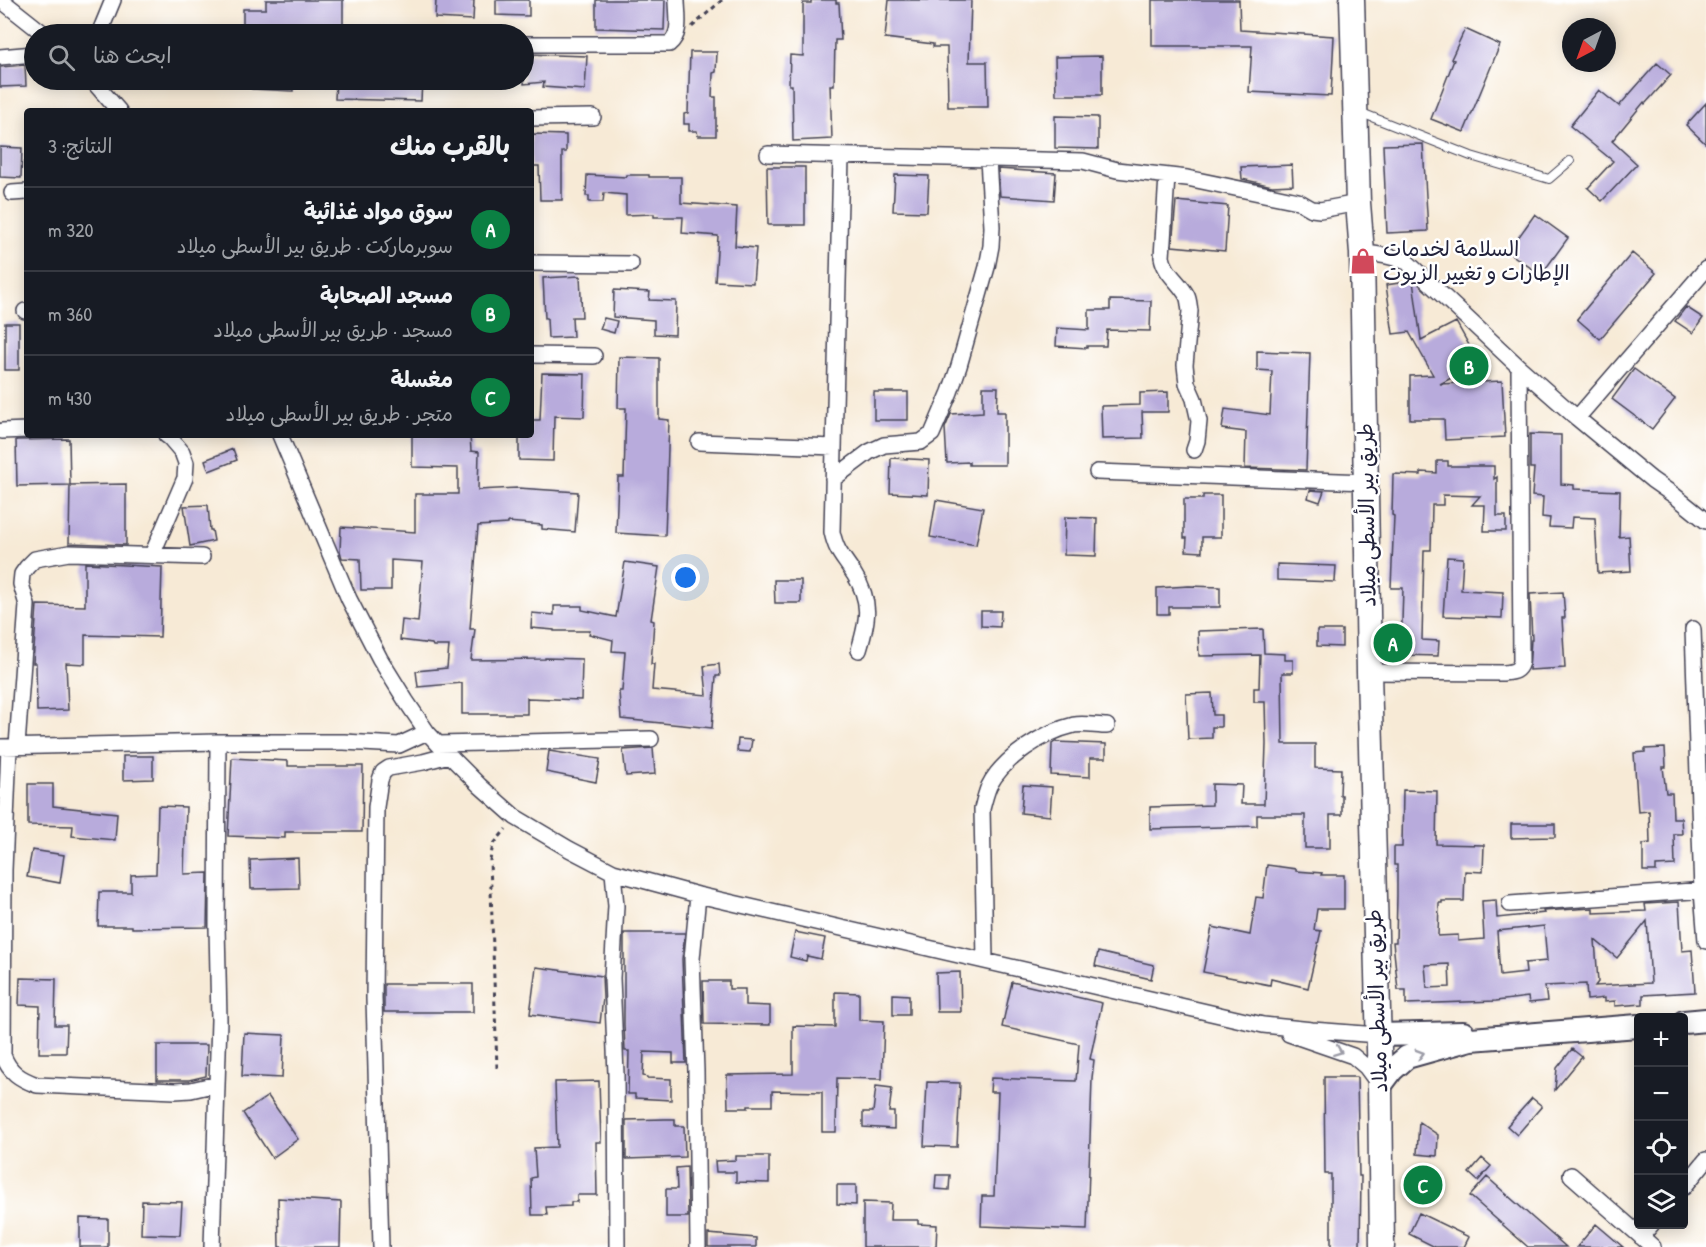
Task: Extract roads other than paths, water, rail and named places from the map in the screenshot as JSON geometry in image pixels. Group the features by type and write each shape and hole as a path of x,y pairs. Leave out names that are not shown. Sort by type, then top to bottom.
{"main road":[{"name":"طريق بير الأسطى ميلاد","path":"1352,0 1358,203 1362,253 1382,1247"},
{"path":"1688,1022 1706,1020"},
{"path":"1380,1086 1392,1070 1407,1057 1472,1039 1634,1026"},
{"path":"1378,1035 1463,1033 1472,1039"}],"street":[{"path":"1,0 31,24"},
{"path":"103,24 113,0"},
{"path":"534,44 669,44 676,39 677,0"},
{"path":"0,57 24,55"},
{"path":"101,90 116,108"},
{"path":"534,118 593,117"},
{"path":"768,154 1083,161 1117,170 1167,176 1298,201 1312,209 1320,210 1358,203"},
{"path":"841,156 832,532 835,547 854,573 867,600 866,626 859,650"},
{"path":"833,478 868,452 884,445 921,442 932,434 959,366 987,267 992,227 988,159"},
{"path":"1167,176 1162,257 1163,265 1168,273 1186,295 1190,311 1186,375 1199,421 1194,450"},
{"path":"1362,253 1379,254 1407,262 1577,418 1706,521"},
{"path":"534,263 630,264"},
{"path":"1577,418 1706,269"},
{"path":"534,354 594,356"},
{"path":"1369,672 1503,673 1514,672 1519,668 1521,662 1519,367"},
{"path":"2,431 24,430"},
{"path":"152,555 185,478 186,463 171,438"},
{"path":"281,438 349,599 380,659 427,732 515,817 568,849 613,872 698,895 1263,1025 1353,1056 1366,1067 1380,1086"},
{"path":"699,442 834,447"},
{"path":"1097,472 1367,482"},
{"path":"202,557 69,553 35,559 22,574 21,584 27,605 9,747 4,870 3,1055 7,1067 26,1081 37,1085 175,1091 217,1084"},
{"path":"1693,630 1703,771 1706,941"},
{"path":"985,960 982,809 989,788 995,777 1011,759 1039,738 1076,725 1107,726"},
{"path":"9,747 219,742 344,742 399,745 427,732"},
{"path":"438,744 651,739"},
{"path":"212,1247 219,1020 217,927 219,742"},
{"path":"381,1247 374,998 377,798 383,772 389,768 449,755"},
{"path":"613,872 616,906 612,978 616,1074 617,1247"},
{"path":"1510,904 1704,890"},
{"path":"698,895 692,959 698,1247"},
{"path":"1263,1025 1378,1035"},
{"path":"1688,1181 1706,1160"},
{"path":"1571,1175 1647,1242"}],"lane":[{"path":"1355,110 1471,156 1549,179 1570,161"}],"place":[{"name":"السلامة لخدمات الإطارات و تغيير الزيوت","path":"1363,261"},
{"name":"مسجد الصحابة","path":"1469,366"},
{"name":"سوق مواد غذائية","path":"1393,643"},
{"name":"مغسلة","path":"1423,1185"}]}
